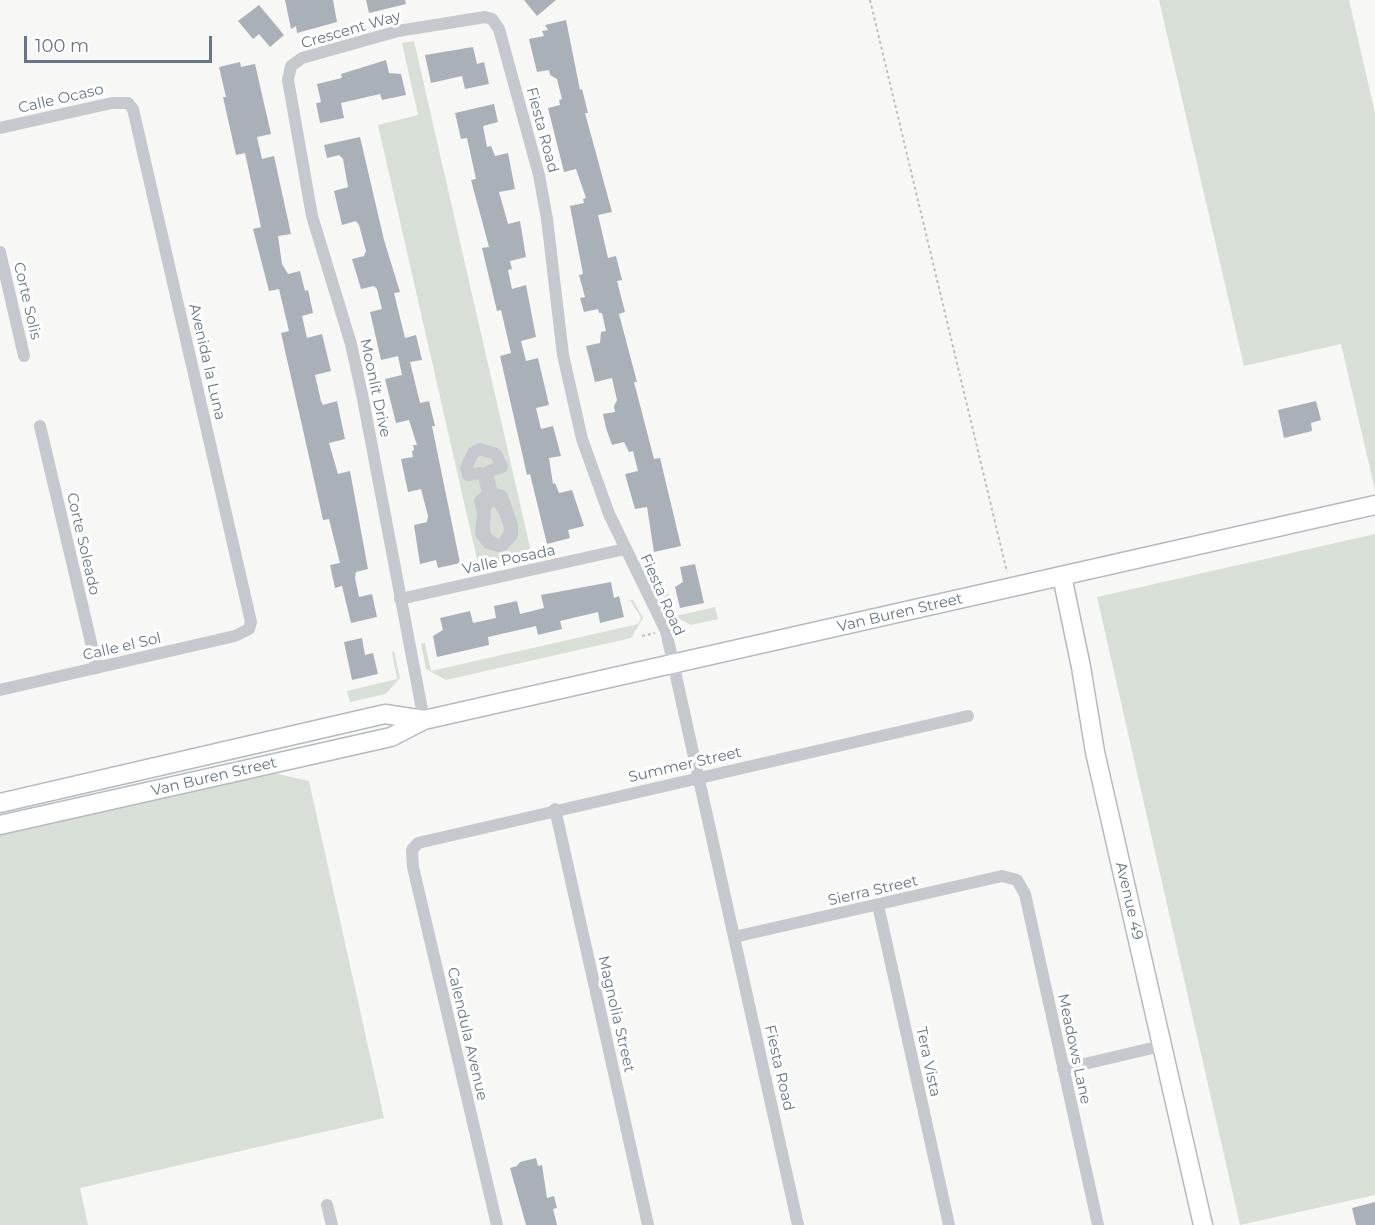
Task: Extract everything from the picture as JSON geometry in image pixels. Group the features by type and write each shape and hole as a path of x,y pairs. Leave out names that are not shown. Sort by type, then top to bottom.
{"street":[{"name":"Crescent Way","path":"291,66 302,58 380,35 479,16 492,19"},
{"name":"Fiesta Road","path":"492,19 499,29 539,175 547,219 557,322 575,409 594,479 625,549 666,631 798,1225"},
{"name":"Moonlit Drive","path":"291,66 288,80 302,173 323,258 351,344 424,720"},
{"name":"Calle Ocaso","path":"0,128 112,103 128,103"},
{"name":"Avenida la Luna","path":"128,103 132,109 146,164 249,613 249,629"},
{"name":"Corte Solis","path":"0,252 24,356"},
{"name":"Corte Soleado","path":"40,426 96,668"},
{"path":"480,449 496,454 502,467 489,471 487,474 492,493 502,496 512,525 512,535 503,545 511,530 500,503 491,500 487,503 485,511 484,533 486,538 499,546 488,543 481,533 483,513 480,501 488,494 484,475 480,473 468,475 466,468 473,453 480,449"},
{"name":"Van Buren Street","path":"0,825 391,737 424,720 1375,505"},
{"name":"Valle Posada","path":"400,599 625,549"},
{"name":"Avenue 49","path":"1062,576 1081,667 1095,752 1203,1225"},
{"name":"Calle el Sol","path":"0,690 235,636 249,629"},
{"name":"Van Buren Street","path":"0,803 385,714 424,720"},
{"name":"Summer Street","path":"412,850 425,839 968,716"},
{"name":"Magnolia Street","path":"555,810 648,1225"},
{"name":"Calendula Avenue","path":"412,850 413,867 497,1225"},
{"name":"Sierra Street","path":"734,937 1002,876 1017,880"},
{"name":"Meadows Lane","path":"1017,880 1025,894 1098,1225"},
{"name":"Tera Vista","path":"878,905 949,1225"},
{"path":"1063,1069 1161,1046"},
{"path":"327,1205 332,1225"}],"path":[{"path":"870,0 1011,588"}],"shaded area":[{"path":"1159,0 1349,0 1375,113 1375,490 1341,344 1244,366"},
{"path":"414,41 532,556 479,568 378,125 418,115 402,43"},
{"path":"1375,534 1375,1195 1240,1225 1097,597"},
{"path":"662,584 666,595 669,594 676,616 715,607 718,619 691,625 672,615 658,586"},
{"path":"630,600 633,600 643,618 631,638 446,680 426,669 421,643 425,643 431,671 638,624 641,618"},
{"path":"394,651 400,678 386,694 350,702 347,691 397,679 392,652"},
{"path":"273,773 309,781 384,1118 80,1188 88,1225 0,1225 0,835"}],"building":[{"path":"285,0 333,0 337,22 297,33 296,26 291,29"},
{"path":"366,0 405,0 406,4 369,13"},
{"path":"524,0 556,0 537,16"},
{"path":"259,5 284,35 270,47 259,34 253,39 238,21"},
{"path":"566,20 580,90 582,89 588,113 585,113 612,212 598,215 608,258 616,256 622,280 617,281 625,312 619,314 654,459 660,458 681,546 654,552 647,507 635,509 625,474 638,471 633,451 629,452 624,442 612,445 606,428 603,414 615,412 614,406 617,400 612,378 595,382 586,346 600,343 601,332 606,331 602,313 599,313 598,309 584,312 580,298 585,297 579,275 583,274 570,206 584,203 583,199 586,198 576,169 564,172 548,108 560,105 559,100 562,99 557,79 550,75 549,70 537,72 529,39 544,36 542,31 548,30 545,25"},
{"path":"473,47 477,64 484,62 489,84 465,89 462,76 431,83 425,55"},
{"path":"386,60 389,73 401,74 406,95 382,100 380,94 341,103 344,118 320,123 316,103 321,102 317,84 342,78 341,74"},
{"path":"240,62 241,67 255,64 271,134 257,137 262,159 274,156 291,234 278,236 282,264 288,274 300,271 305,291 308,290 313,313 302,316 307,338 322,334 331,371 315,375 321,401 323,405 337,401 345,439 329,443 338,474 350,471 368,569 356,572 355,578 359,597 372,594 377,617 351,623 342,586 335,588 330,565 340,563 329,519 323,520 281,333 289,331 279,289 269,291 253,229 261,227 245,153 236,155 223,97 226,97 219,67"},
{"path":"494,104 498,122 483,126 487,147 491,146 495,156 508,153 515,189 499,192 508,224 520,221 526,257 510,261 512,269 508,270 512,289 526,285 536,337 521,341 526,361 538,358 549,405 536,408 541,429 553,426 561,456 549,458 553,484 555,483 559,493 572,490 584,526 568,530 570,538 547,544 530,474 527,475 500,356 511,353 501,310 497,311 482,248 489,247 471,180 476,179 467,138 461,139 455,113"},
{"path":"360,137 384,240 400,292 394,293 405,338 416,335 422,360 410,362 420,403 429,401 460,563 438,568 436,560 420,564 414,525 427,522 428,516 421,489 408,492 401,459 413,457 413,445 417,445 409,420 396,423 385,379 402,375 398,356 381,360 370,312 382,309 377,289 374,286 361,289 352,259 364,256 366,251 359,225 356,221 342,225 334,191 348,187 343,159 339,155 327,158 324,145"},
{"path":"1316,401 1321,420 1311,423 1312,431 1284,438 1278,410"},
{"path":"695,564 704,603 680,608 675,587 683,582 680,567"},
{"path":"611,582 614,598 619,596 624,617 600,623 598,612 560,621 562,629 538,635 536,626 488,637 489,645 437,657 433,636 443,630 440,618 470,611 473,623 496,618 494,606 517,601 520,614 544,608 541,595"},
{"path":"362,638 365,655 373,653 378,674 352,680 344,642"},
{"path":"536,1158 538,1166 542,1165 547,1198 554,1196 557,1208 553,1209 557,1225 526,1225 510,1168 517,1166 520,1162"},
{"path":"1375,1202 1375,1225 1356,1225 1352,1208"}]}
